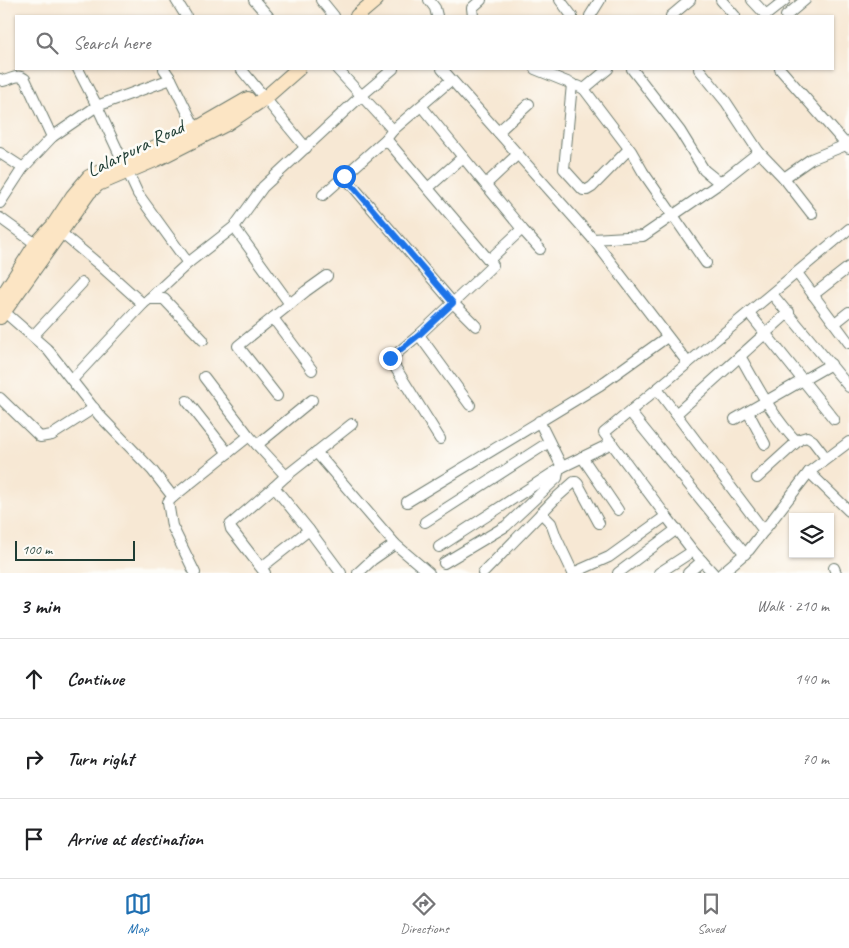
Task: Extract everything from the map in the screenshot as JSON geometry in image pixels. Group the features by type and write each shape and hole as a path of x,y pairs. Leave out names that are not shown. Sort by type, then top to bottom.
{"street":[{"path":"176,0 185,15"},
{"path":"254,0 267,15"},
{"path":"321,0 333,15"},
{"path":"346,15 363,0"},
{"path":"358,15 376,0"},
{"path":"429,0 435,8 437,15"},
{"path":"473,15 472,8 481,0"},
{"path":"560,0 571,15"},
{"path":"591,15 600,0"},
{"path":"672,15 690,0"},
{"path":"721,0 734,15"},
{"path":"752,0 766,15 785,0"},
{"path":"787,15 806,0"},
{"path":"79,70 138,194 188,263"},
{"path":"165,70 198,134"},
{"path":"242,70 306,148"},
{"path":"262,94 284,70"},
{"path":"173,497 152,470 94,408 48,350 1,309 36,244 53,226 73,196 89,177 125,166 198,134 239,105 262,94 297,70"},
{"path":"338,70 393,130"},
{"path":"72,380 146,302 188,263 234,227 264,187 361,96 392,70"},
{"path":"443,70 593,239 688,363"},
{"path":"584,89 607,70"},
{"path":"633,70 680,131 704,170 720,183"},
{"path":"700,70 726,102 759,152 784,178 812,214"},
{"path":"781,70 848,145 811,159 784,178"},
{"path":"553,72 584,89 629,149 706,263"},
{"path":"0,79 3,81 9,80 17,76 24,78 52,137"},
{"path":"0,203 23,168 52,137 97,106 171,79"},
{"path":"322,195 451,80"},
{"path":"572,84 564,169 574,181 583,190 587,190 629,149"},
{"path":"498,132 529,104"},
{"path":"422,107 540,249"},
{"path":"386,139 493,265 419,335 390,358 440,439"},
{"path":"593,239 643,236 720,183 759,152"},
{"path":"0,153 23,168"},
{"path":"486,184 518,154"},
{"path":"428,188 463,157"},
{"name":"Lalarpura Road","path":"1,309 89,192 125,166"},
{"path":"344,176 453,303 476,326"},
{"path":"0,218 36,244"},
{"path":"234,227 290,304"},
{"path":"489,260 522,229"},
{"path":"714,573 693,551 604,433 849,229"},
{"path":"60,232 146,302 164,299 203,340"},
{"path":"813,295 849,267"},
{"path":"798,273 849,343"},
{"path":"277,396 238,346 327,276"},
{"path":"33,336 82,283"},
{"path":"772,294 789,312 849,387"},
{"path":"676,414 789,312"},
{"path":"834,324 849,312"},
{"path":"749,313 834,419"},
{"path":"272,318 312,370"},
{"path":"419,335 470,405"},
{"path":"407,502 600,385 667,337"},
{"path":"740,356 781,425 797,442"},
{"path":"735,419 831,364"},
{"path":"204,377 249,436 286,476"},
{"path":"657,389 764,531"},
{"path":"0,398 40,437 52,435 94,408"},
{"path":"257,445 312,400"},
{"path":"187,401 228,454"},
{"path":"630,412 745,554"},
{"path":"748,412 765,444"},
{"path":"444,562 506,526 557,478 559,469 539,422"},
{"path":"309,530 264,570 231,530 230,525 286,476 352,424"},
{"path":"195,573 172,526 168,502 249,436"},
{"path":"757,478 797,442 807,437 813,441 826,458"},
{"path":"425,522 549,442"},
{"path":"722,573 745,554 809,472 849,442"},
{"path":"439,546 559,469 612,443"},
{"path":"316,452 396,544 429,573"},
{"path":"582,457 618,510"},
{"path":"809,472 848,509"},
{"path":"483,573 570,484 576,482 599,523"},
{"path":"274,488 341,573"},
{"path":"541,513 552,524 573,573 609,558 666,516"},
{"path":"618,573 677,529"},
{"path":"358,573 372,560 396,544"},
{"path":"659,573 693,551"},
{"path":"688,573 702,560"}],"route":[{"path":"344,176 453,303 419,335 390,358"}]}
